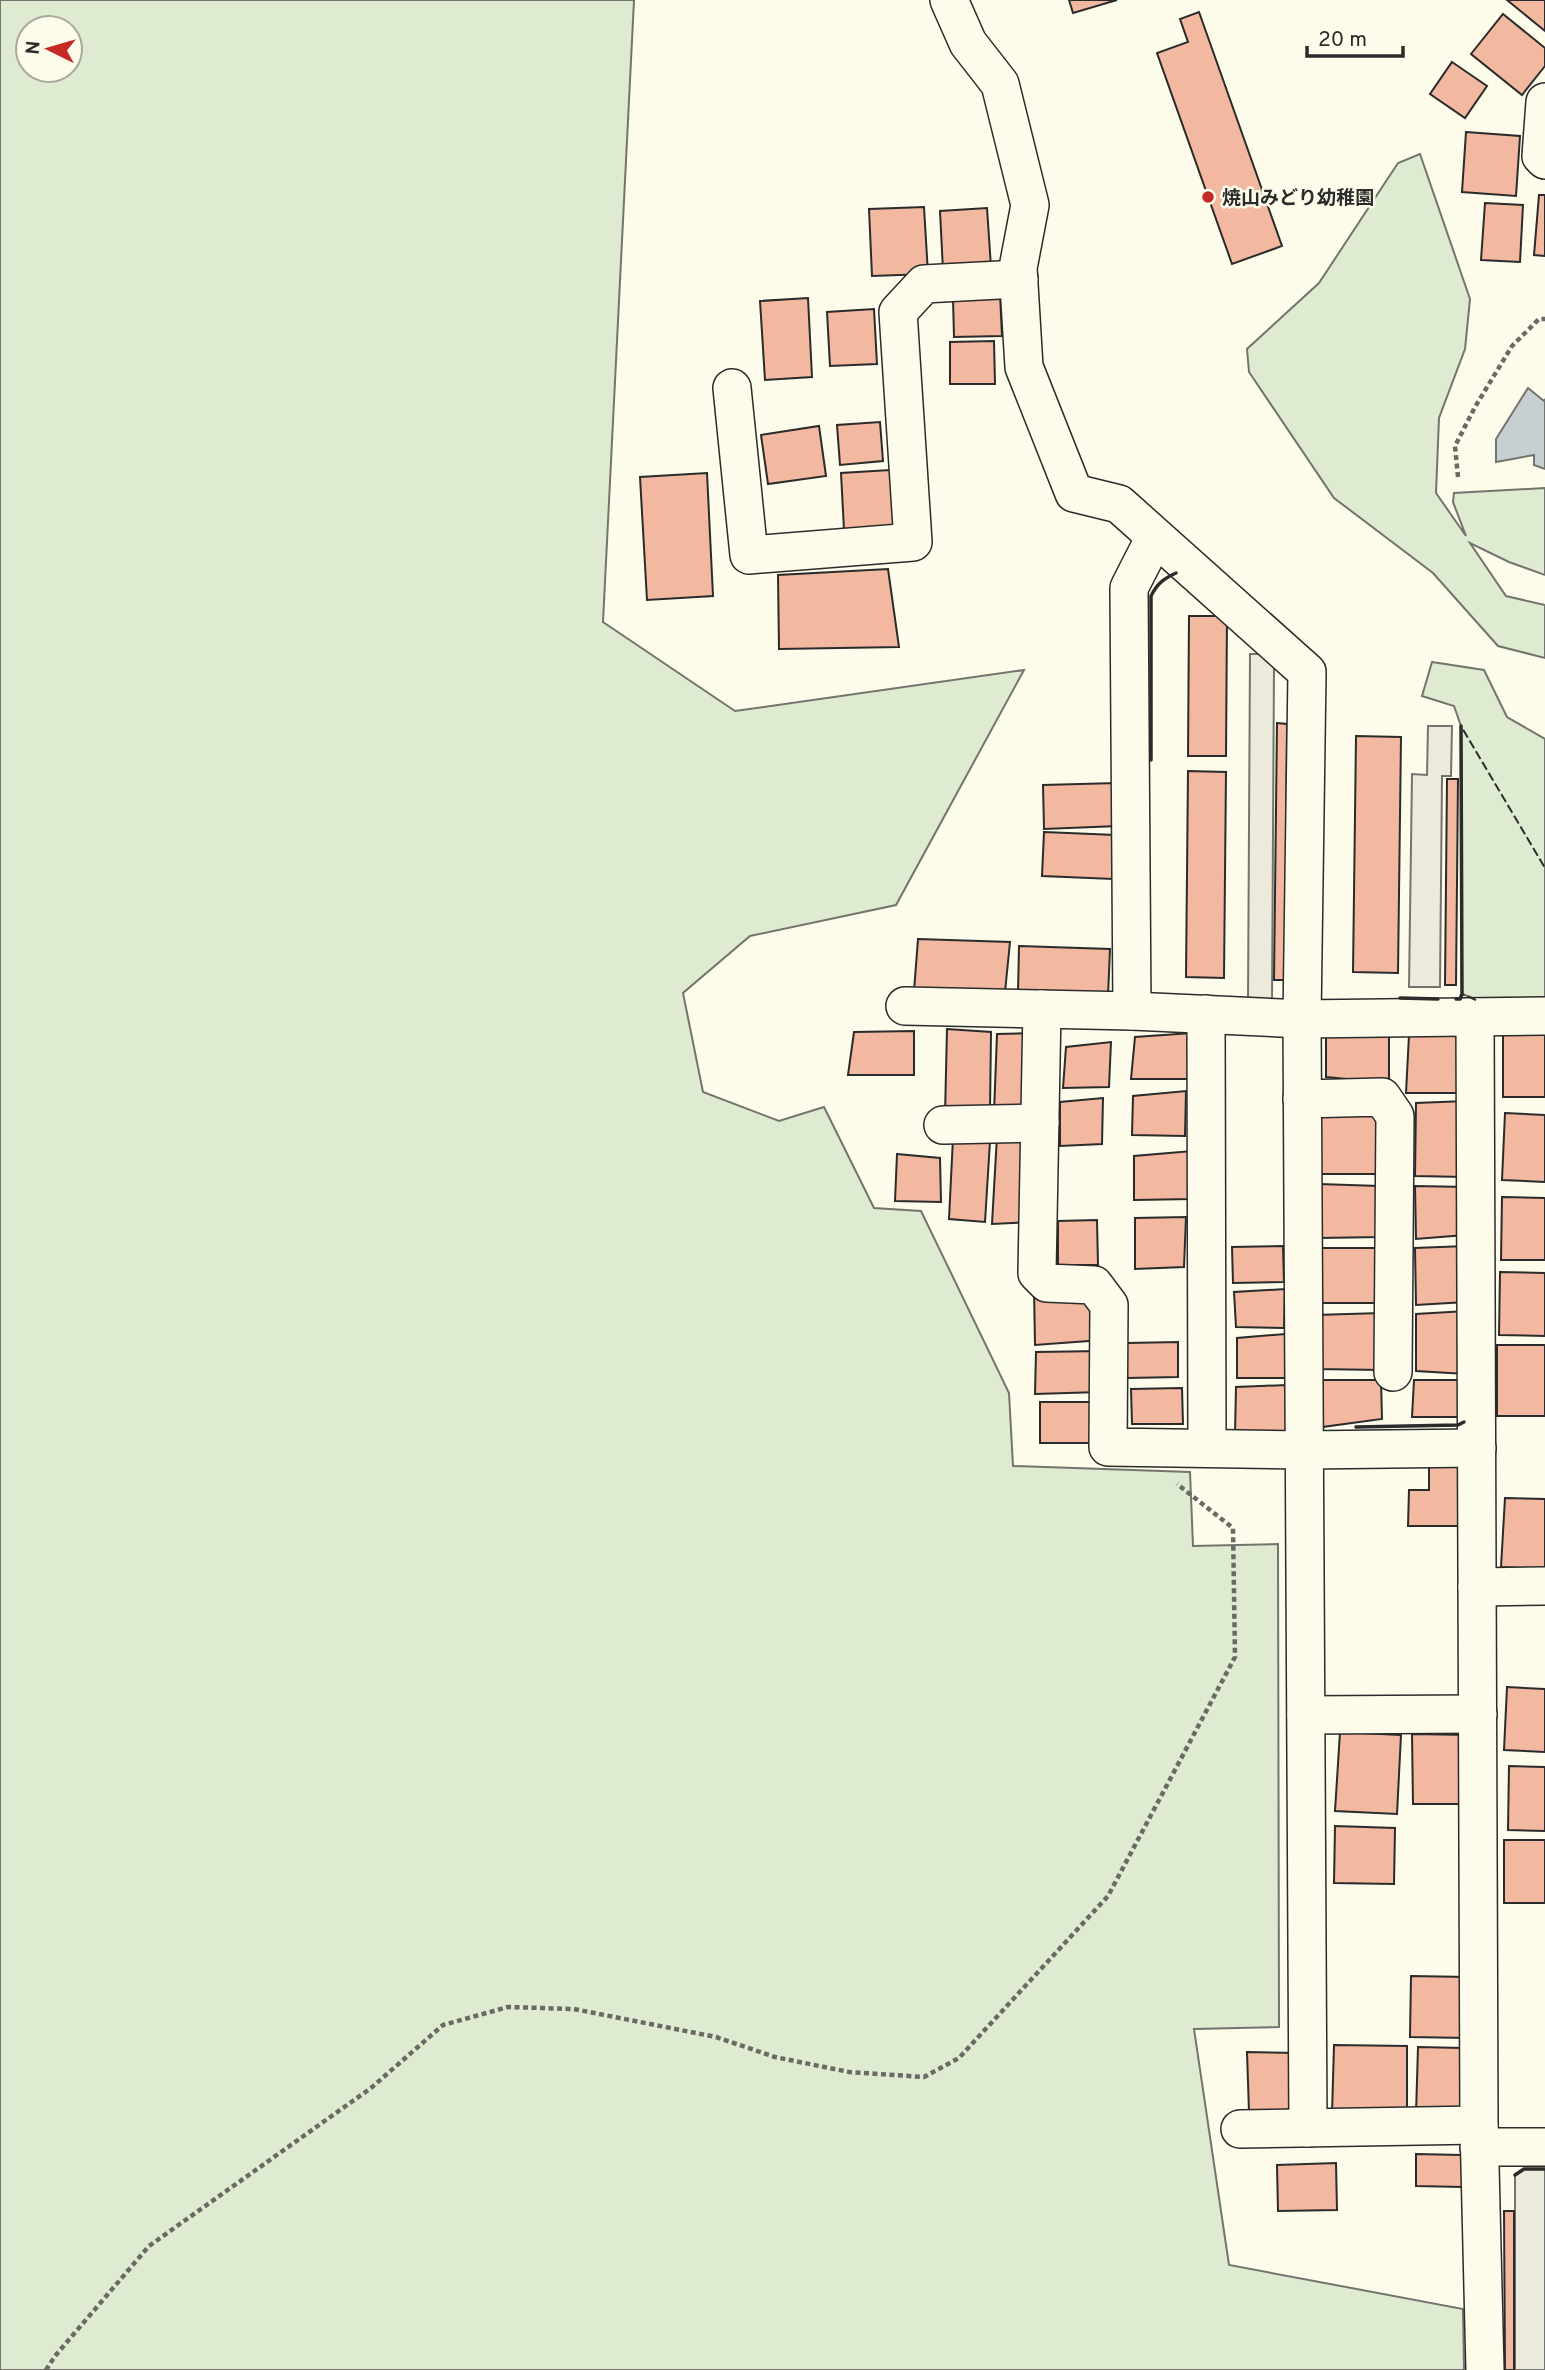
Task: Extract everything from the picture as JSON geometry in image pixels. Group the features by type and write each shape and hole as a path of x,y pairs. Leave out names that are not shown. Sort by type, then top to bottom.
{"street":[{"path":"949,0 968,43 1000,84 1030,205 1018,268 1024,367 1074,493 1119,504 1307,672 1302,1099 1308,2128"},
{"path":"1545,102 1541,156 1545,160"},
{"path":"732,388 749,555 913,542 898,312 923,284 1019,279"},
{"path":"1132,1011 1129,588 1155,537"},
{"path":"905,1006 1132,1011 1302,1019 1545,1016"},
{"path":"1042,1009 1037,1273 1047,1283 1094,1285 1109,1305 1108,1447 1304,1450 1477,1448"},
{"path":"1206,1014 1207,1448"},
{"path":"1475,1017 1479,2136 1485,2370"},
{"path":"1302,1099 1382,1097 1395,1116 1393,1372"},
{"path":"943,1125 1040,1123"},
{"path":"1477,1587 1545,1586"},
{"path":"1306,1715 1478,1714"},
{"path":"1240,2129 1308,2128 1479,2136 1545,2147"}],"path":[{"path":"1458,477 1455,446 1475,407 1512,346 1539,319 1545,319"},
{"path":"46,2370 149,2246 371,2088 443,2025 508,2007 574,2009 716,2037 775,2057 849,2072 924,2077 959,2058 1108,1896 1235,1657 1233,1528 1175,1482 1167,1448"}],"green space":[{"path":"0,0 634,0 603,622 735,711 1024,670 896,905 750,936 683,993 703,1092 779,1121 824,1107 874,1208 921,1211 1009,1393 1013,1466 1190,1472 1193,1546 1278,1544 1279,2027 1194,2029 1229,2265 1463,2309 1464,2370 0,2370"},
{"path":"1420,154 1470,299 1465,349 1439,418 1436,493 1466,536 1453,502 1454,493 1545,488 1545,575 1509,562 1470,543 1506,596 1545,605 1545,658 1498,646 1433,573 1334,498 1249,372 1247,349 1319,283 1398,163"},
{"path":"1432,662 1484,670 1507,717 1545,739 1545,999 1478,1000 1462,994 1461,726 1454,706 1422,696"}],"shaded area":[{"path":"1528,388 1544,401 1545,399 1545,469 1534,465 1534,455 1496,462 1496,439"},
{"path":"1250,654 1272,654 1274,665 1272,1001 1248,1001"},
{"path":"1428,726 1452,726 1451,776 1442,776 1440,987 1409,987 1412,774 1427,775"},
{"path":"1524,2169 1545,2169 1545,2370 1515,2370 1515,2175"}],"building":[{"path":"1069,0 1117,0 1073,13"},
{"path":"1507,0 1545,0 1545,31"},
{"path":"1199,12 1282,246 1232,264 1157,53 1188,42 1180,19"},
{"path":"1503,14 1545,48 1545,66 1522,95 1471,54"},
{"path":"1452,62 1487,86 1465,118 1430,94"},
{"path":"1466,132 1520,136 1516,196 1462,192"},
{"path":"1539,195 1545,195 1545,256 1534,255"},
{"path":"1485,203 1523,205 1520,262 1481,260"},
{"path":"924,207 928,274 872,276 869,209"},
{"path":"987,208 991,267 943,271 940,211"},
{"path":"1000,294 1002,336 954,337 953,299"},
{"path":"808,298 812,377 765,380 760,301"},
{"path":"874,309 877,364 830,366 827,312"},
{"path":"994,341 995,384 950,384 950,342"},
{"path":"880,422 883,461 840,465 837,425"},
{"path":"819,426 826,476 768,484 761,435"},
{"path":"890,470 894,527 844,530 841,473"},
{"path":"707,473 713,596 647,600 640,477"},
{"path":"888,569 899,647 779,649 778,575"},
{"path":"1189,616 1227,616 1226,756 1188,756"},
{"path":"1277,723 1287,724 1285,980 1274,980"},
{"path":"1356,736 1401,737 1398,973 1353,972"},
{"path":"1188,771 1226,772 1224,978 1186,977"},
{"path":"1447,779 1458,779 1456,985 1445,985"},
{"path":"1117,783 1118,826 1044,829 1043,785"},
{"path":"1044,832 1115,835 1113,879 1042,876"},
{"path":"918,939 1010,942 1005,992 914,991"},
{"path":"1019,946 1110,949 1108,996 1018,993"},
{"path":"947,1029 991,1032 990,1110 945,1115"},
{"path":"1326,1030 1389,1033 1389,1083 1326,1077"},
{"path":"914,1031 914,1075 848,1075 854,1032"},
{"path":"1035,1033 1033,1110 994,1113 997,1034"},
{"path":"1192,1033 1189,1079 1131,1079 1135,1037"},
{"path":"1462,1034 1467,1093 1406,1093 1409,1035"},
{"path":"1545,1034 1545,1097 1503,1097 1503,1035"},
{"path":"1111,1042 1109,1087 1063,1088 1066,1047"},
{"path":"1186,1091 1185,1136 1132,1135 1133,1096"},
{"path":"1103,1098 1102,1144 1060,1146 1060,1102"},
{"path":"1465,1101 1465,1177 1415,1176 1416,1103"},
{"path":"1321,1113 1383,1115 1384,1174 1321,1174"},
{"path":"1505,1113 1545,1115 1545,1182 1502,1180"},
{"path":"997,1136 1032,1136 1032,1222 992,1224"},
{"path":"953,1138 990,1141 985,1222 949,1219"},
{"path":"1192,1151 1193,1199 1134,1200 1134,1156"},
{"path":"897,1154 940,1158 941,1202 895,1201"},
{"path":"1319,1184 1379,1186 1382,1237 1318,1238"},
{"path":"1415,1186 1466,1187 1465,1235 1416,1239"},
{"path":"1502,1197 1545,1198 1545,1260 1501,1260"},
{"path":"1186,1217 1184,1267 1135,1269 1135,1218"},
{"path":"1097,1220 1098,1265 1058,1265 1058,1221"},
{"path":"1283,1246 1284,1282 1233,1283 1232,1247"},
{"path":"1466,1246 1466,1302 1416,1305 1415,1248"},
{"path":"1317,1248 1383,1248 1378,1303 1315,1303"},
{"path":"1500,1272 1545,1273 1545,1336 1499,1335"},
{"path":"1034,1289 1104,1307 1102,1340 1035,1345"},
{"path":"1285,1289 1284,1328 1236,1327 1234,1292"},
{"path":"1466,1311 1466,1374 1416,1371 1416,1314"},
{"path":"1381,1313 1381,1370 1316,1369 1315,1315"},
{"path":"1285,1334 1286,1378 1237,1378 1237,1338"},
{"path":"1178,1342 1178,1377 1127,1378 1127,1343"},
{"path":"1497,1345 1545,1345 1545,1416 1497,1416"},
{"path":"1101,1351 1100,1392 1035,1394 1036,1352"},
{"path":"1320,1380 1381,1380 1382,1419 1322,1427"},
{"path":"1414,1380 1461,1380 1461,1417 1412,1417"},
{"path":"1286,1385 1288,1433 1235,1434 1236,1387"},
{"path":"1182,1388 1183,1424 1132,1424 1131,1389"},
{"path":"1040,1402 1100,1402 1100,1443 1040,1443"},
{"path":"1429,1466 1466,1466 1466,1526 1408,1526 1409,1490 1429,1490"},
{"path":"1505,1498 1545,1499 1545,1569 1501,1567"},
{"path":"1507,1687 1545,1689 1545,1752 1504,1750"},
{"path":"1340,1732 1401,1735 1397,1814 1335,1811"},
{"path":"1412,1734 1470,1735 1469,1804 1413,1804"},
{"path":"1509,1766 1545,1767 1545,1831 1508,1830"},
{"path":"1335,1826 1395,1828 1394,1884 1334,1883"},
{"path":"1504,1840 1545,1840 1545,1903 1504,1903"},
{"path":"1411,1976 1468,1977 1468,2038 1410,2037"},
{"path":"1334,2045 1407,2046 1407,2115 1332,2114"},
{"path":"1418,2047 1463,2048 1461,2115 1416,2114"},
{"path":"1247,2052 1298,2053 1298,2109 1249,2112"},
{"path":"1416,2154 1462,2155 1462,2187 1416,2186"},
{"path":"1336,2163 1337,2210 1278,2211 1277,2165"},
{"path":"1504,2211 1514,2211 1514,2370 1505,2370"}],"fence":[{"path":"1476,1000 1462,994 1461,726 1545,868"}],"wall":[{"path":"1151,760 1151,596 1161,582 1176,573"},
{"path":"1456,999 1460,999 1462,994 1461,726"},
{"path":"1400,998 1438,999"},
{"path":"1356,1427 1458,1425 1464,1422"},
{"path":"1515,2175 1524,2169 1545,2169"}],"place":[{"name":"焼山みどり幼稚園","path":"1208,197"}]}
